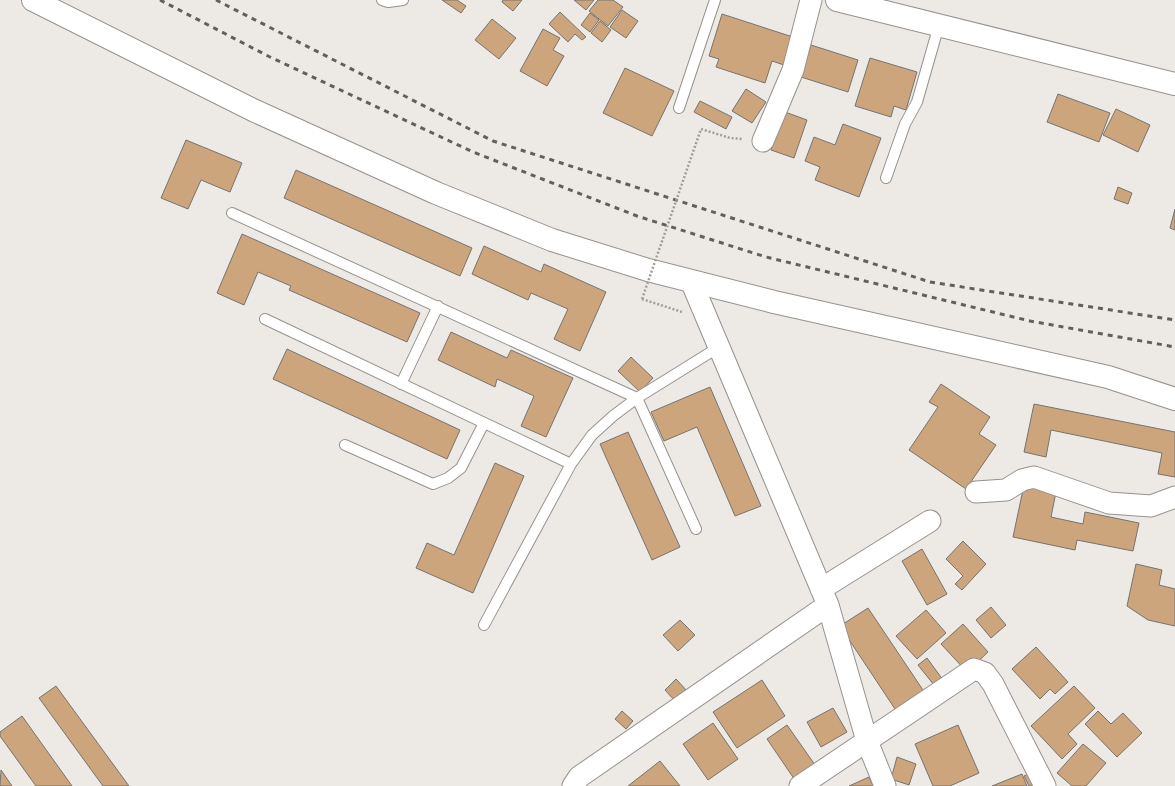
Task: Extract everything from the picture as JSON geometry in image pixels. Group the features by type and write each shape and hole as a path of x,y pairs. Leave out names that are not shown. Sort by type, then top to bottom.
{"street":[{"path":"33,0 253,110 436,193 552,240 648,270 691,281 782,304 1108,377 1175,398"},
{"path":"763,141 793,70 811,0"},
{"path":"837,0 879,5 939,25 1175,84"},
{"path":"691,281 824,597 867,741 885,786"},
{"path":"976,492 1006,490 1022,480 1034,477 1109,503 1151,506 1175,497"},
{"path":"572,786 579,777 930,521"},
{"path":"800,786 974,669 985,673 993,684 1045,786"}],"lane":[{"path":"382,0 388,2 402,0"},
{"path":"679,108 715,0"},
{"path":"886,178 905,124 917,102 939,25"},
{"path":"232,212 637,398 696,529"},
{"path":"401,384 438,306"},
{"path":"265,319 571,464"},
{"path":"484,625 571,464 592,435 613,416 637,398 719,347"},
{"path":"345,445 434,484 448,478 461,468 484,424"}],"path":[{"path":"675,310 642,299 701,129 730,138"}],"building":[{"path":"442,0 457,0 466,6 461,13"},
{"path":"503,0 522,0 513,11 502,2"},
{"path":"574,0 594,0 586,10"},
{"path":"598,0 613,0 623,7 608,26 589,11"},
{"path":"622,10 638,21 626,38 610,27"},
{"path":"560,12 586,37 582,40 575,34 568,42 549,24"},
{"path":"590,13 599,20 590,32 581,25"},
{"path":"722,14 799,39 790,67 772,61 765,83 716,67 719,59 709,56"},
{"path":"492,19 516,38 499,59 475,40"},
{"path":"600,21 611,30 602,42 591,33"},
{"path":"543,29 560,38 553,50 564,56 547,86 520,71"},
{"path":"811,45 858,60 848,92 801,77"},
{"path":"870,58 917,72 906,110 894,106 891,117 855,106"},
{"path":"625,68 674,91 652,136 603,113"},
{"path":"746,89 766,102 752,123 732,111"},
{"path":"1058,94 1110,113 1099,142 1047,122"},
{"path":"700,101 732,117 726,129 694,112"},
{"path":"1116,109 1150,125 1138,152 1103,135"},
{"path":"785,112 807,120 794,158 771,150"},
{"path":"843,124 881,138 859,197 815,180 820,167 805,161 814,137 835,145"},
{"path":"186,140 242,163 230,192 201,180 188,209 161,198"},
{"path":"296,170 472,248 460,276 284,198"},
{"path":"1118,187 1132,193 1128,204 1114,199"},
{"path":"1175,209 1175,230 1170,228"},
{"path":"242,234 420,313 407,342 289,290 291,286 258,272 244,305 217,293"},
{"path":"484,246 541,272 544,264 606,292 580,351 554,339 568,309 531,293 528,300 472,274"},
{"path":"451,332 507,358 511,350 573,378 546,437 521,426 534,396 497,379 495,387 438,360"},
{"path":"287,349 460,430 447,459 273,379"},
{"path":"631,357 653,378 640,392 618,371"},
{"path":"941,384 990,417 979,434 996,445 966,489 909,450 938,407 929,402"},
{"path":"710,387 761,506 735,516 697,427 664,441 651,412"},
{"path":"1034,404 1175,432 1175,477 1158,474 1162,453 1051,430 1046,457 1024,452"},
{"path":"628,432 680,547 652,560 600,444"},
{"path":"495,463 524,476 473,593 416,568 427,543 454,555"},
{"path":"1024,485 1056,492 1051,517 1083,524 1085,512 1139,523 1133,551 1077,540 1075,550 1013,537"},
{"path":"963,541 986,564 962,590 955,584 963,576 946,559"},
{"path":"922,549 947,594 927,605 902,561"},
{"path":"1136,564 1162,570 1159,585 1175,589 1175,626 1148,620 1127,606"},
{"path":"991,607 1006,625 991,638 976,620"},
{"path":"868,608 925,693 897,712 840,626"},
{"path":"926,610 946,633 917,659 896,636"},
{"path":"680,620 695,635 678,651 663,635"},
{"path":"963,624 988,652 967,672 941,644"},
{"path":"1036,647 1068,682 1055,694 1050,689 1040,699 1012,669"},
{"path":"927,658 946,684 938,690 918,665"},
{"path":"676,679 687,691 676,702 665,690"},
{"path":"762,680 785,716 737,748 713,712"},
{"path":"56,686 129,786 103,786 39,698"},
{"path":"1074,686 1095,708 1068,734 1077,744 1062,759 1031,726"},
{"path":"833,708 847,732 821,747 807,722"},
{"path":"622,711 633,721 626,729 615,719"},
{"path":"1098,711 1111,724 1123,713 1142,733 1117,757 1085,724"},
{"path":"22,716 72,786 36,786 0,736 0,732"},
{"path":"713,723 738,759 708,780 683,744"},
{"path":"787,725 820,772 799,786 767,739"},
{"path":"958,725 979,773 950,786 933,786 915,744"},
{"path":"1083,744 1106,763 1086,786 1072,786 1057,773"},
{"path":"897,757 916,764 909,785 891,779"},
{"path":"660,761 680,786 628,786"},
{"path":"1,770 12,786 0,786"},
{"path":"1032,772 1039,786 1029,786 1024,776"},
{"path":"1022,774 1027,786 992,786"},
{"path":"869,777 873,786 849,786"}],"railway":[{"path":"160,0 270,57 473,152 637,216 766,257 1030,321 1175,347"},
{"path":"216,0 493,141 930,282 1175,320"}]}
